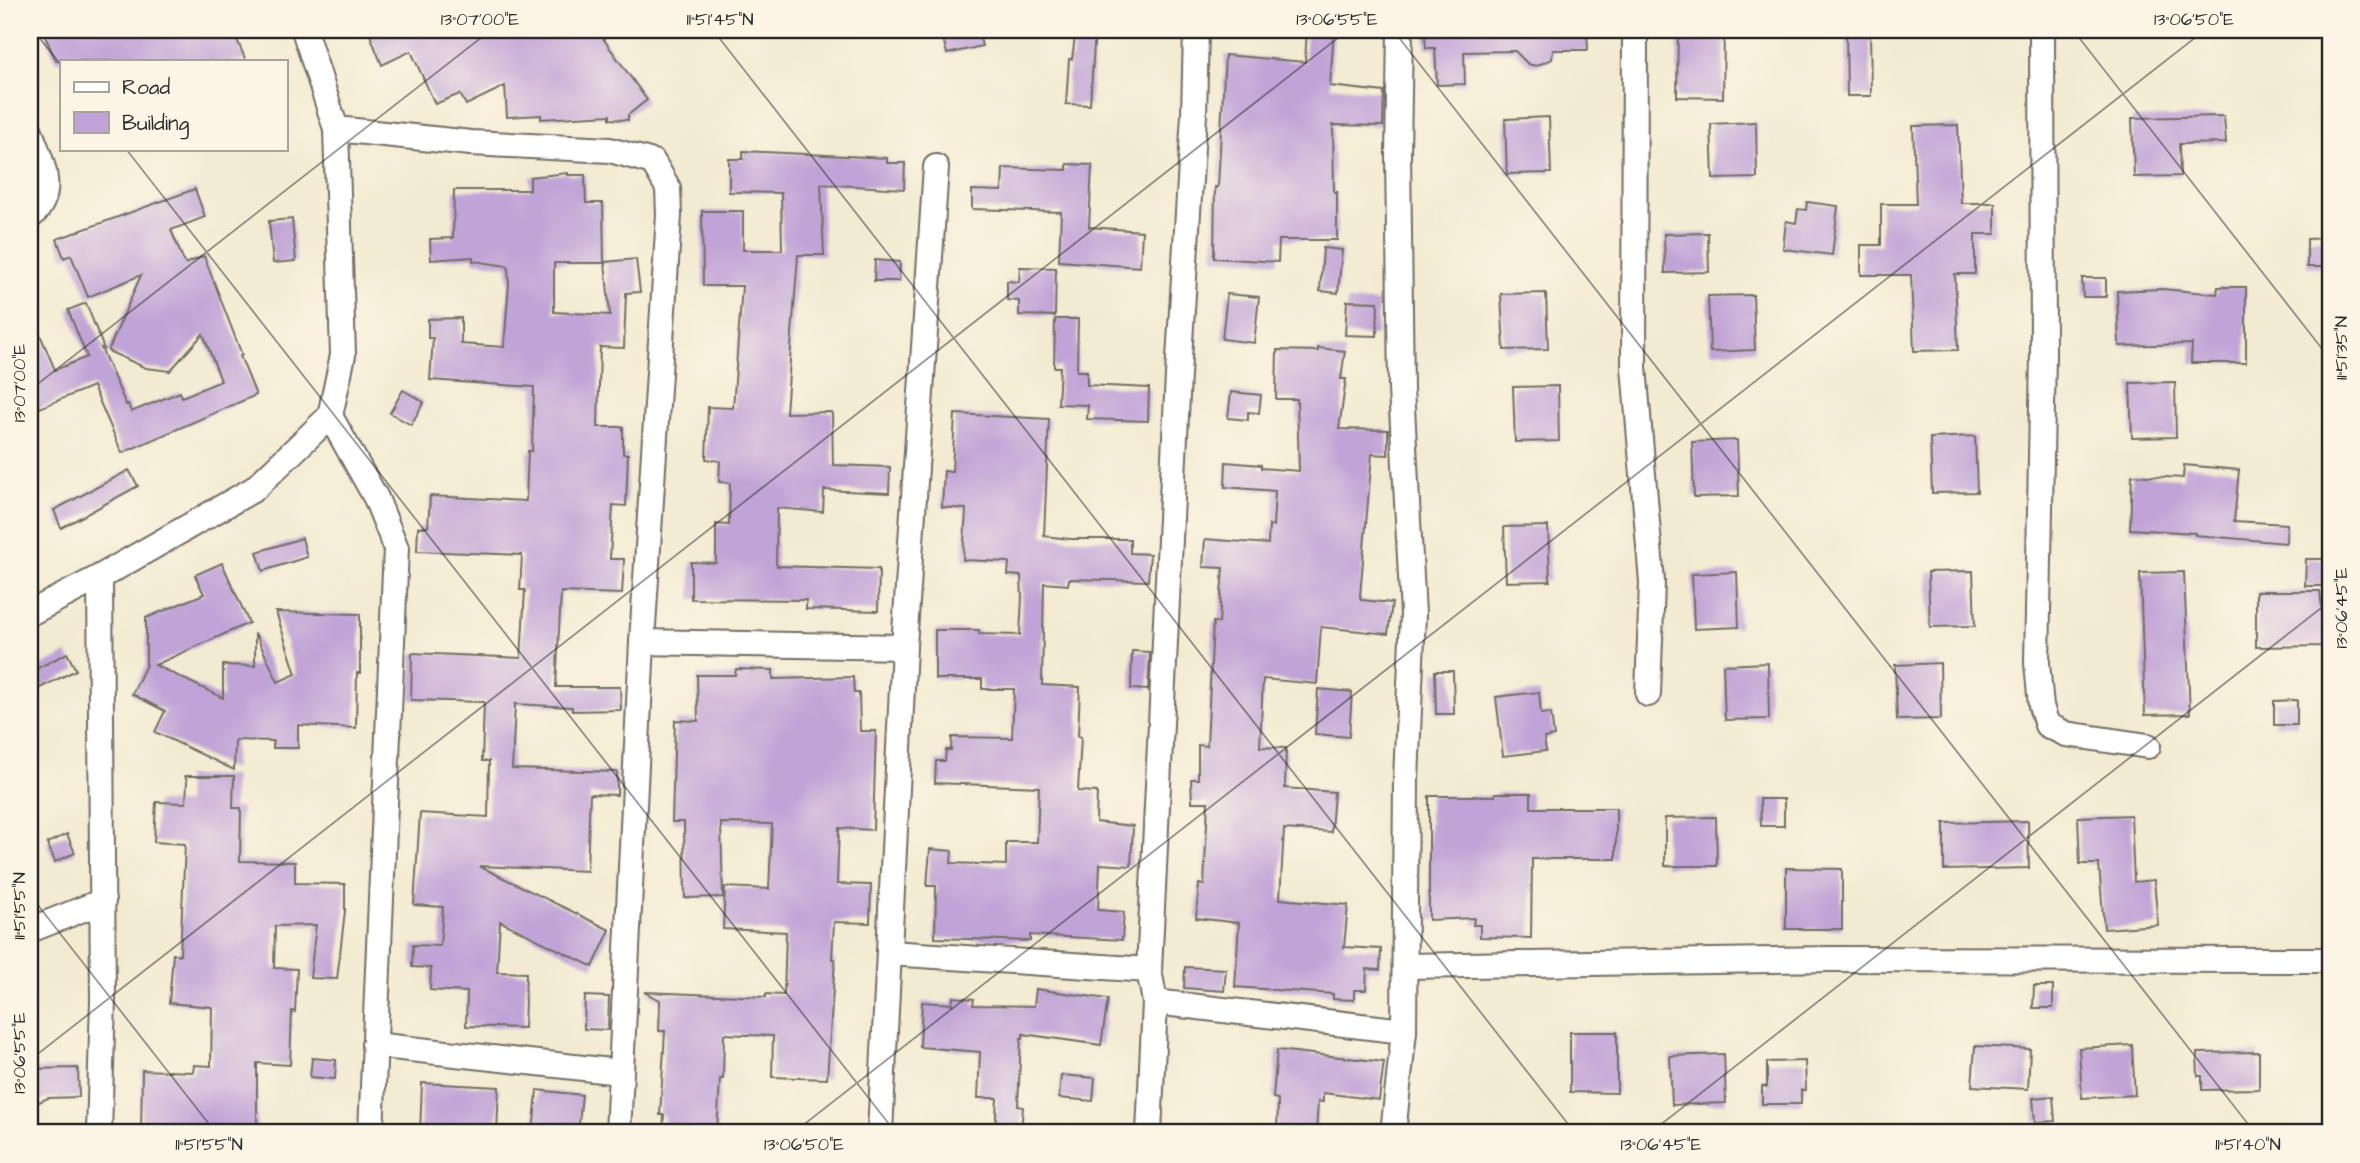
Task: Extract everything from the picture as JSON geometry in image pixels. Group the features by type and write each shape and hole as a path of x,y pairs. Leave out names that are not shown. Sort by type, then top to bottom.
{"street":[{"path":"30,613 100,577 254,489 330,416 342,355 336,129 304,30"},
{"path":"1149,1133 1155,1002 1149,970 1178,375 1194,115 1196,30"},
{"path":"1393,1133 1404,1031 1406,780 1413,614 1401,388 1398,154 1400,30"},
{"path":"1635,30 1634,367 1652,582 1648,694"},
{"path":"2042,30 2043,354 2037,663 2041,706 2048,724 2066,734 2148,746"},
{"path":"336,129 471,143 610,150 653,162 668,188 669,215 642,642 618,1133"},
{"path":"30,131 47,178 41,208 30,217"},
{"path":"880,1133 904,647 936,167"},
{"path":"330,416 376,498 396,548 371,1133"},
{"path":"99,1133 103,901 100,577"},
{"path":"642,642 904,647"},
{"path":"30,930 103,901"},
{"path":"890,953 1149,970"},
{"path":"1405,966 1830,959 2330,960"},
{"path":"1155,1002 1404,1031"},
{"path":"374,1045 620,1072"}],"building":[{"path":"60,30 233,30 246,60 56,61 45,36"},
{"path":"368,30 597,30 647,100 628,115 628,120 610,119 610,115 541,119 541,115 507,117 505,86 466,105 460,94 435,104 411,51 382,65"},
{"path":"941,30 978,30 982,46 947,54"},
{"path":"1076,30 1095,30 1090,105 1066,104 1069,59 1072,59"},
{"path":"1307,30 1334,30 1330,86 1384,92 1383,126 1333,125 1337,240 1279,240 1278,262 1214,258 1215,187 1218,187 1225,55 1305,62"},
{"path":"1425,30 1587,30 1588,50 1553,50 1552,59 1536,66 1528,64 1515,51 1464,52 1465,84 1437,85 1435,48 1426,48"},
{"path":"1678,30 1724,30 1723,98 1677,97"},
{"path":"1846,30 1870,30 1871,96 1847,96"},
{"path":"2224,116 2226,143 2179,144 2180,176 2134,177 2132,118"},
{"path":"1549,117 1551,173 1507,174 1505,119"},
{"path":"1756,122 1757,178 1713,179 1711,124"},
{"path":"1958,125 1961,203 1995,203 1995,234 1975,234 1975,274 1955,274 1958,350 1914,351 1911,275 1861,275 1861,245 1881,245 1881,204 1916,204 1913,126"},
{"path":"743,151 887,158 887,163 905,163 904,189 821,184 824,255 798,255 786,413 832,412 833,465 890,467 889,493 824,490 823,512 777,508 777,566 879,569 878,611 806,609 806,600 691,599 691,562 716,563 716,524 729,525 730,483 719,482 720,461 706,459 708,407 733,408 742,286 703,286 702,211 743,211 743,250 782,250 781,193 729,192 729,159 743,159"},
{"path":"1067,164 1092,165 1089,227 1142,231 1140,267 1059,261 1061,212 972,209 972,190 1002,191 1003,168 1067,170"},
{"path":"568,173 585,175 586,203 603,203 604,263 554,263 554,312 610,315 605,262 636,259 640,292 626,293 624,348 600,347 598,427 623,427 623,454 628,454 626,506 613,505 610,559 624,559 622,594 561,592 556,687 620,687 621,710 572,711 572,707 515,704 512,769 617,772 617,795 590,794 587,871 479,866 610,930 593,967 500,921 497,972 526,973 524,1028 466,1026 467,992 430,990 431,968 412,967 413,945 440,946 443,907 414,905 420,813 488,817 489,761 482,761 484,702 411,700 412,653 521,658 525,590 520,590 522,555 417,551 418,527 428,527 430,496 526,501 528,451 532,451 534,387 430,380 433,338 428,338 428,319 461,318 461,344 504,347 509,283 508,266 473,261 473,257 431,260 430,239 453,238 454,190 530,190 530,177"},
{"path":"195,189 205,217 171,230 185,264 204,256 256,395 122,453 93,386 30,412 30,311 55,370 87,357 68,310 86,303 104,349 101,348 131,412 180,392 182,397 221,381 203,334 170,371 146,368 108,351 141,275 88,297 71,255 64,258 57,239"},
{"path":"1807,202 1838,206 1832,255 1783,249 1786,221 1796,223 1798,209 1806,210"},
{"path":"292,219 296,261 273,263 269,221"},
{"path":"1708,233 1709,272 1665,273 1664,234"},
{"path":"2330,238 2330,267 2307,267 2307,239"},
{"path":"1323,248 1342,250 1338,293 1320,291"},
{"path":"875,260 900,262 899,281 874,281"},
{"path":"1020,267 1056,268 1055,316 1019,315 1019,301 1007,300 1007,281 1019,282"},
{"path":"2082,278 2106,278 2106,297 2083,297"},
{"path":"2218,287 2246,287 2246,363 2191,363 2192,344 2119,346 2117,291 2162,289 2217,294"},
{"path":"1546,293 1548,349 1504,350 1501,294"},
{"path":"1227,294 1259,297 1254,343 1222,339"},
{"path":"1753,295 1755,350 1710,352 1708,296"},
{"path":"1347,301 1378,302 1377,336 1345,335"},
{"path":"1055,319 1078,319 1077,371 1087,371 1087,385 1149,388 1148,421 1087,419 1088,405 1058,404 1060,367 1054,367"},
{"path":"1318,348 1345,351 1341,379 1346,379 1339,429 1388,430 1388,455 1372,454 1360,596 1361,600 1392,603 1388,634 1321,627 1317,684 1263,679 1260,747 1286,748 1285,788 1334,792 1331,832 1284,829 1280,899 1348,905 1344,947 1381,949 1380,970 1367,969 1366,990 1354,990 1354,1000 1333,999 1333,994 1235,987 1239,923 1196,918 1199,884 1204,885 1208,802 1192,802 1191,779 1198,779 1198,745 1207,746 1213,622 1219,623 1223,568 1203,567 1205,539 1268,544 1269,525 1273,526 1275,491 1225,487 1226,462 1299,471 1297,399 1276,399 1277,350 1318,351"},
{"path":"2175,382 2176,437 2132,438 2130,383"},
{"path":"1558,386 1559,441 1515,442 1513,387"},
{"path":"403,390 424,402 411,425 390,413"},
{"path":"1231,392 1261,395 1259,413 1248,412 1248,420 1228,418"},
{"path":"955,414 1049,419 1044,536 1130,539 1130,553 1150,554 1148,581 1069,579 1068,585 1044,583 1042,685 1080,687 1078,791 1097,792 1096,822 1133,826 1131,866 1100,864 1098,910 1124,912 1122,940 1030,935 1030,941 935,938 936,886 927,886 930,849 952,851 951,863 1006,865 1006,842 1037,842 1039,787 935,783 936,761 945,761 946,750 951,750 952,737 1012,738 1014,689 982,689 982,679 935,679 935,630 979,630 979,634 1020,635 1021,576 1008,575 1009,562 963,560 966,509 942,507 944,471 952,472"},
{"path":"1975,436 1977,492 1932,493 1930,438"},
{"path":"1737,440 1739,496 1694,497 1692,442"},
{"path":"2184,465 2239,470 2234,521 2287,524 2286,543 2130,529 2132,475 2183,478"},
{"path":"129,470 138,486 61,528 54,510"},
{"path":"1548,526 1550,581 1506,582 1504,527"},
{"path":"302,538 307,557 263,571 257,552"},
{"path":"2306,559 2329,559 2329,586 2305,586"},
{"path":"222,563 249,623 155,665 223,698 223,665 255,666 255,633 278,682 296,674 276,612 360,614 356,728 298,725 298,748 273,748 273,741 235,740 234,770 155,732 165,711 132,694 146,665 146,618 204,594 195,575"},
{"path":"1973,571 1975,626 1930,627 1928,572"},
{"path":"1737,572 1739,627 1694,629 1692,574"},
{"path":"2184,572 2190,714 2145,715 2140,573"},
{"path":"2256,591 2320,591 2326,646 2256,647"},
{"path":"1132,651 1150,652 1148,690 1131,689"},
{"path":"67,653 76,670 30,693 30,672"},
{"path":"1768,663 1769,719 1725,720 1723,665"},
{"path":"1940,663 1941,719 1897,720 1895,665"},
{"path":"736,669 773,670 773,679 853,677 854,693 859,693 860,731 876,731 873,830 839,828 837,884 871,885 870,923 834,922 832,959 835,959 827,1079 772,1077 773,1036 724,1034 723,1079 720,1079 717,1133 663,1133 664,1115 660,1115 665,1031 659,1031 660,1000 644,992 766,997 766,994 784,995 786,932 723,929 725,887 769,889 772,824 721,823 723,897 685,898 684,822 672,822 675,720 698,721 697,675 735,675"},
{"path":"1435,671 1453,671 1454,714 1436,714"},
{"path":"1318,689 1352,692 1349,737 1315,734"},
{"path":"1539,692 1541,714 1551,713 1554,736 1544,738 1546,751 1503,756 1496,697"},
{"path":"2297,700 2297,725 2274,725 2274,701"},
{"path":"185,776 234,776 233,808 241,808 240,861 295,862 295,883 345,884 345,911 337,979 310,978 316,925 275,926 274,968 297,969 295,1012 292,1011 290,1065 257,1063 257,1133 141,1133 142,1070 193,1072 194,1065 211,1066 212,1007 169,1003 173,954 180,955 185,844 154,842 156,802 186,803"},
{"path":"1495,793 1531,793 1531,808 1616,808 1616,859 1532,859 1531,938 1480,937 1480,925 1473,925 1474,918 1429,920 1429,796 1495,796"},
{"path":"1760,799 1784,799 1784,826 1761,826"},
{"path":"2131,815 2134,882 2154,880 2158,925 2104,929 2099,864 2080,864 2078,817"},
{"path":"1716,817 1717,866 1665,866 1665,818"},
{"path":"2028,821 2029,868 1944,870 1944,823"},
{"path":"67,834 75,853 55,862 47,843"},
{"path":"1786,868 1842,869 1842,929 1786,929"},
{"path":"1185,967 1226,969 1224,991 1184,988"},
{"path":"2034,986 2053,986 2053,1008 2033,1008"},
{"path":"1036,989 1108,999 1101,1045 1023,1034 1018,1106 1023,1107 1021,1133 995,1133 997,1098 978,1098 980,1052 920,1047 922,1002 952,1004 953,997 974,999 973,1005 1034,1006"},
{"path":"585,996 609,997 608,1030 584,1029"},
{"path":"1570,1032 1617,1032 1617,1093 1570,1092"},
{"path":"2132,1045 2135,1095 2082,1098 2079,1048"},
{"path":"1975,1046 2030,1049 2028,1089 1972,1086"},
{"path":"1277,1050 1384,1062 1379,1100 1323,1093 1323,1102 1318,1102 1316,1133 1277,1133 1278,1099 1273,1098"},
{"path":"2259,1052 2259,1089 2202,1090 2197,1053"},
{"path":"1724,1054 1726,1103 1672,1105 1670,1056"},
{"path":"312,1058 336,1060 335,1079 310,1077"},
{"path":"1805,1061 1806,1090 1801,1090 1801,1104 1762,1104 1762,1086 1767,1087 1767,1062"},
{"path":"78,1068 79,1097 48,1098 30,1106 30,1069"},
{"path":"1061,1075 1095,1078 1093,1101 1059,1098"},
{"path":"422,1083 499,1087 497,1133 420,1133"},
{"path":"537,1090 582,1095 578,1133 533,1133"},
{"path":"2053,1096 2055,1121 2035,1122 2033,1098"}]}
